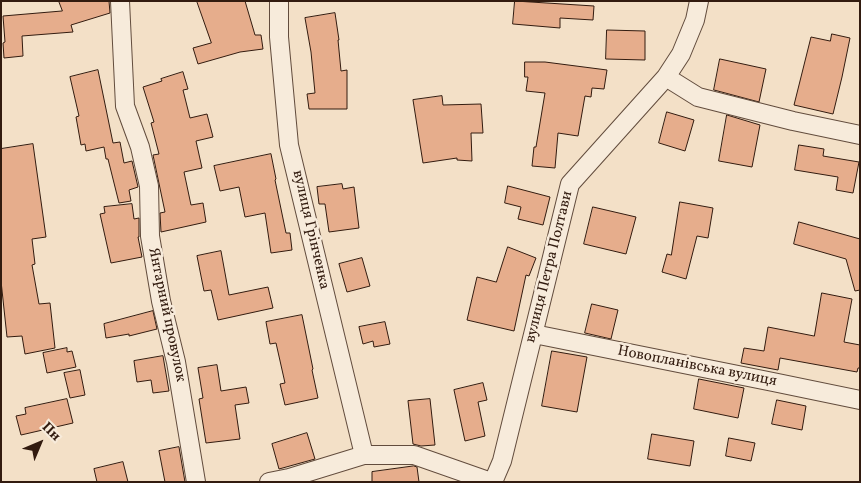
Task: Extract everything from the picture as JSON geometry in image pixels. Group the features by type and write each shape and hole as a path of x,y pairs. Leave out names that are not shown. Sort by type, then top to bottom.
{"street":[{"name":"Янтарний провулок","path":"120,1 126,106 140,147 149,186 150,236 161,301 176,362 196,482"},
{"name":"вулиця Грінченка","path":"280,1 279,37 289,145 364,455"},
{"name":"вулиця Петра Полтави","path":"269,482 289,478 364,455 414,455 492,482 502,461 570,184 666,77 681,54 695,20 699,1"},
{"path":"666,77 698,97 793,121 860,135"},
{"name":"Новопланівська вулиця","path":"534,334 860,400"}],"building":[{"path":"59,1 109,1 110,13 71,25 73,32 22,36 23,56 4,58 3,16 62,11"},
{"path":"197,1 245,1 255,35 261,35 263,49 240,52 198,64 193,48 211,43"},
{"path":"515,1 594,6 593,20 560,18 560,28 513,24"},
{"path":"335,13 341,71 347,70 347,109 309,109 307,94 315,93 305,18"},
{"path":"607,30 645,31 645,60 606,59"},
{"path":"832,34 850,38 833,114 794,105 811,37 830,41"},
{"path":"720,59 766,69 759,102 714,90"},
{"path":"525,62 545,62 607,70 604,89 592,88 591,97 585,96 578,136 558,133 555,168 532,166 545,93 526,91 528,77 525,77"},
{"path":"98,70 113,143 120,142 124,163 132,161 138,187 129,190 131,201 119,203 104,147 86,151 85,144 81,145 76,117 79,116 70,77"},
{"path":"183,72 188,89 183,90 190,118 207,114 213,137 196,141 202,168 184,172 191,205 203,203 206,222 161,232 160,213 165,212 153,155 159,154 151,123 154,122 143,87"},
{"path":"442,96 443,105 481,104 483,133 471,133 472,161 457,160 457,158 423,163 413,100"},
{"path":"667,112 694,120 685,151 659,143"},
{"path":"727,115 760,125 752,167 719,161"},
{"path":"33,144 46,237 32,239 35,264 32,265 39,304 50,303 55,348 25,354 22,336 7,337 1,281 1,149"},
{"path":"799,145 824,149 823,156 859,162 853,193 836,190 838,177 795,170"},
{"path":"271,154 286,233 290,233 292,250 271,253 265,213 245,217 239,187 220,191 214,166"},
{"path":"342,184 343,189 354,187 359,228 329,232 325,204 319,204 317,187"},
{"path":"508,186 550,197 543,225 518,219 521,207 505,203"},
{"path":"680,202 713,208 708,238 697,236 686,279 662,272 667,254 671,255"},
{"path":"132,204 134,219 139,218 138,237 142,257 111,263 100,214 105,213 104,207"},
{"path":"593,207 636,217 626,254 584,244"},
{"path":"799,222 860,239 860,290 855,291 846,259 794,244"},
{"path":"508,247 536,258 529,276 526,275 514,331 467,320 477,277 496,282"},
{"path":"221,251 229,295 268,287 273,308 218,320 211,290 204,291 197,256"},
{"path":"362,258 370,286 347,292 339,264"},
{"path":"822,293 852,299 844,342 860,345 860,368 858,368 857,372 780,358 778,370 741,363 744,348 764,351 768,327 814,336"},
{"path":"592,304 618,310 611,339 585,333"},
{"path":"153,311 157,329 129,336 129,334 106,338 104,324"},
{"path":"302,315 318,398 285,405 280,384 285,383 276,343 270,344 266,322"},
{"path":"385,322 390,344 374,347 373,341 363,344 359,327"},
{"path":"67,348 67,352 72,351 76,367 47,373 43,353"},
{"path":"552,351 587,357 577,412 542,406"},
{"path":"163,356 169,391 153,393 151,380 137,382 134,361"},
{"path":"217,365 221,391 246,387 249,403 235,405 240,439 206,443 199,399 203,398 198,368"},
{"path":"80,370 85,395 70,398 64,373"},
{"path":"699,379 744,388 738,418 694,409"},
{"path":"483,383 487,400 478,402 485,436 465,441 454,390"},
{"path":"67,399 73,423 21,435 16,416 26,414 25,408"},
{"path":"430,399 435,445 421,446 413,444 408,401"},
{"path":"777,400 806,406 802,430 772,424"},
{"path":"307,433 315,459 279,469 272,444"},
{"path":"652,434 694,441 690,466 648,459"},
{"path":"729,438 755,443 751,461 726,456"},
{"path":"179,447 185,482 165,482 159,451"},
{"path":"123,462 128,482 97,482 94,469"},
{"path":"417,467 419,482 372,482 372,472"}]}
